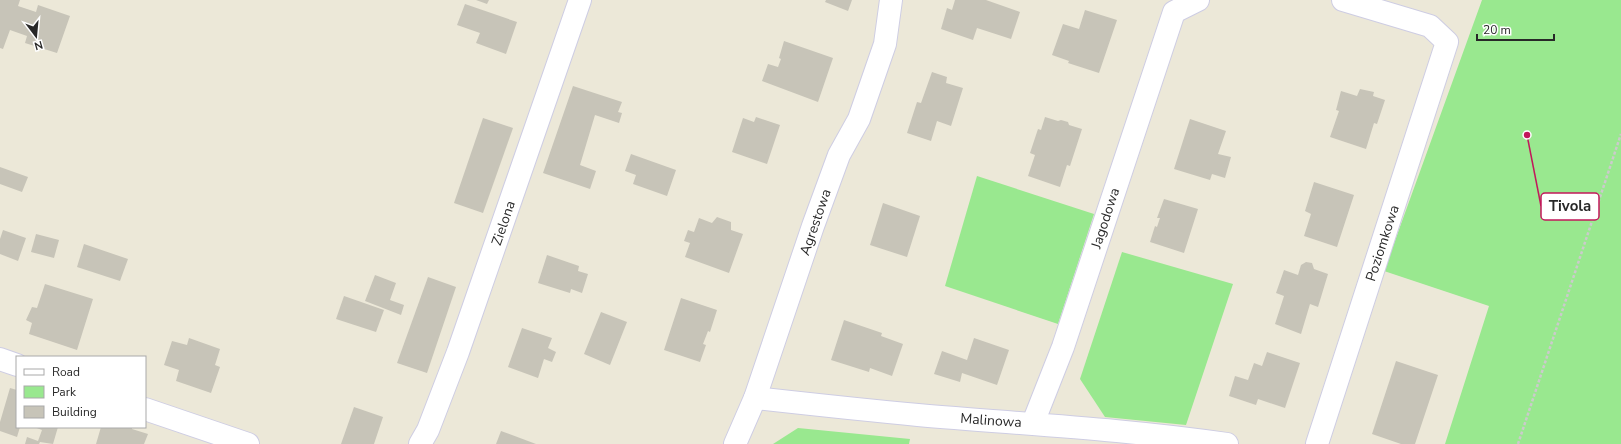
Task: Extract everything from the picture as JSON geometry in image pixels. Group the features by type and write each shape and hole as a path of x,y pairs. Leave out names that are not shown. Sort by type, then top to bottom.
{"street":[{"name":"Zielona","path":"420,444 428,430 458,352 580,0"},
{"name":"Agrestowa","path":"735,444 755,398 812,226 839,154 859,119 875,74 885,44 891,0"},
{"name":"Jagodowa","path":"1033,424 1063,347 1174,12 1198,0"},
{"name":"Poziomkowa","path":"1317,444 1447,42 1430,26 1343,0"},
{"path":"0,359 16,365"},
{"name":"Malinowa","path":"755,398 918,415 1184,438 1227,444"},
{"path":"146,409 248,444"}],"path":[{"path":"1518,444 1621,134"}],"green space":[{"path":"1482,0 1621,0 1621,444 1445,444 1489,306 1384,271"},
{"path":"977,176 1094,214 1058,324 945,286"},
{"path":"1122,252 1233,284 1186,425 1105,417 1080,379"},
{"path":"798,428 910,439 909,444 773,444"}],"building":[{"path":"0,0 20,0 18,6 36,12 38,5 70,16 57,53 25,43 27,36 10,30 3,49 0,48"},
{"path":"476,0 489,0 487,4"},
{"path":"826,0 852,0 848,11 825,2"},
{"path":"955,0 986,0 1020,12 1011,39 977,28 973,40 941,29 947,8 952,10"},
{"path":"465,4 517,22 506,54 476,43 480,33 457,25"},
{"path":"1085,10 1117,20 1099,73 1068,63 1069,61 1052,55 1063,24 1079,29"},
{"path":"784,41 833,58 818,102 762,81 768,64 778,67"},
{"path":"932,72 947,77 946,83 963,88 951,126 937,121 931,141 907,133 917,102 921,103"},
{"path":"573,86 622,102 618,112 622,113 619,123 595,115 580,165 596,171 590,189 543,173"},
{"path":"1360,89 1374,92 1373,96 1385,100 1377,124 1374,123 1366,149 1330,137 1339,111 1336,110 1341,91 1357,96"},
{"path":"756,117 780,125 767,164 732,152 743,118 754,122"},
{"path":"1045,117 1068,122 1069,125 1082,129 1070,166 1067,165 1060,187 1028,176 1035,155 1030,153 1038,129 1041,130"},
{"path":"483,118 513,128 483,213 454,203"},
{"path":"1190,119 1226,131 1218,154 1231,157 1225,178 1212,174 1210,180 1174,169"},
{"path":"631,154 676,170 667,196 633,184 636,175 625,171"},
{"path":"0,167 28,177 22,192 0,184"},
{"path":"1314,182 1354,195 1337,247 1304,236 1311,214 1305,211"},
{"path":"1164,199 1198,209 1184,253 1150,242 1155,226 1157,227 1160,218 1157,218"},
{"path":"883,203 920,216 907,257 870,245"},
{"path":"717,217 731,222 731,230 743,234 729,273 685,257 690,243 684,241 688,230 694,232 699,218 712,223"},
{"path":"3,230 26,238 18,261 0,254 0,239"},
{"path":"36,234 59,240 54,258 31,252"},
{"path":"84,244 128,259 120,281 77,267"},
{"path":"547,255 579,266 578,271 588,274 582,293 571,289 570,293 538,283"},
{"path":"1306,262 1312,263 1314,269 1328,274 1318,307 1310,304 1301,334 1275,324 1284,296 1276,293 1284,270 1298,275 1301,265"},
{"path":"375,275 396,283 390,300 404,305 401,315 365,301"},
{"path":"428,277 456,287 427,373 397,363"},
{"path":"45,284 93,299 77,350 29,334 32,323 26,320 32,307 37,308"},
{"path":"344,296 384,310 376,332 336,319"},
{"path":"681,298 717,310 710,332 708,331 703,344 706,345 700,362 664,350"},
{"path":"601,312 627,322 610,365 584,354"},
{"path":"844,320 882,333 881,336 903,344 892,376 870,368 869,372 831,360"},
{"path":"522,328 552,338 548,348 556,352 552,362 544,359 538,378 508,367"},
{"path":"189,338 220,349 215,365 220,367 211,393 176,381 179,370 164,365 172,341 187,345"},
{"path":"974,338 1009,350 997,385 962,373 960,382 934,374 942,351 967,360"},
{"path":"1267,352 1300,363 1285,408 1258,399 1256,405 1229,396 1235,376 1248,380 1254,363 1262,366"},
{"path":"1396,361 1438,375 1415,444 1401,444 1372,434"},
{"path":"10,388 16,390 16,428 20,428 17,437 0,431 0,422"},
{"path":"354,407 383,417 374,444 341,444"},
{"path":"37,428 58,428 53,444 40,442 39,444 25,444 27,437 38,441 42,430"},
{"path":"101,428 132,428 148,434 144,444 96,444"},
{"path":"501,431 536,444 496,444"}],"place":[{"name":"Tivola","path":"1527,135"}]}
